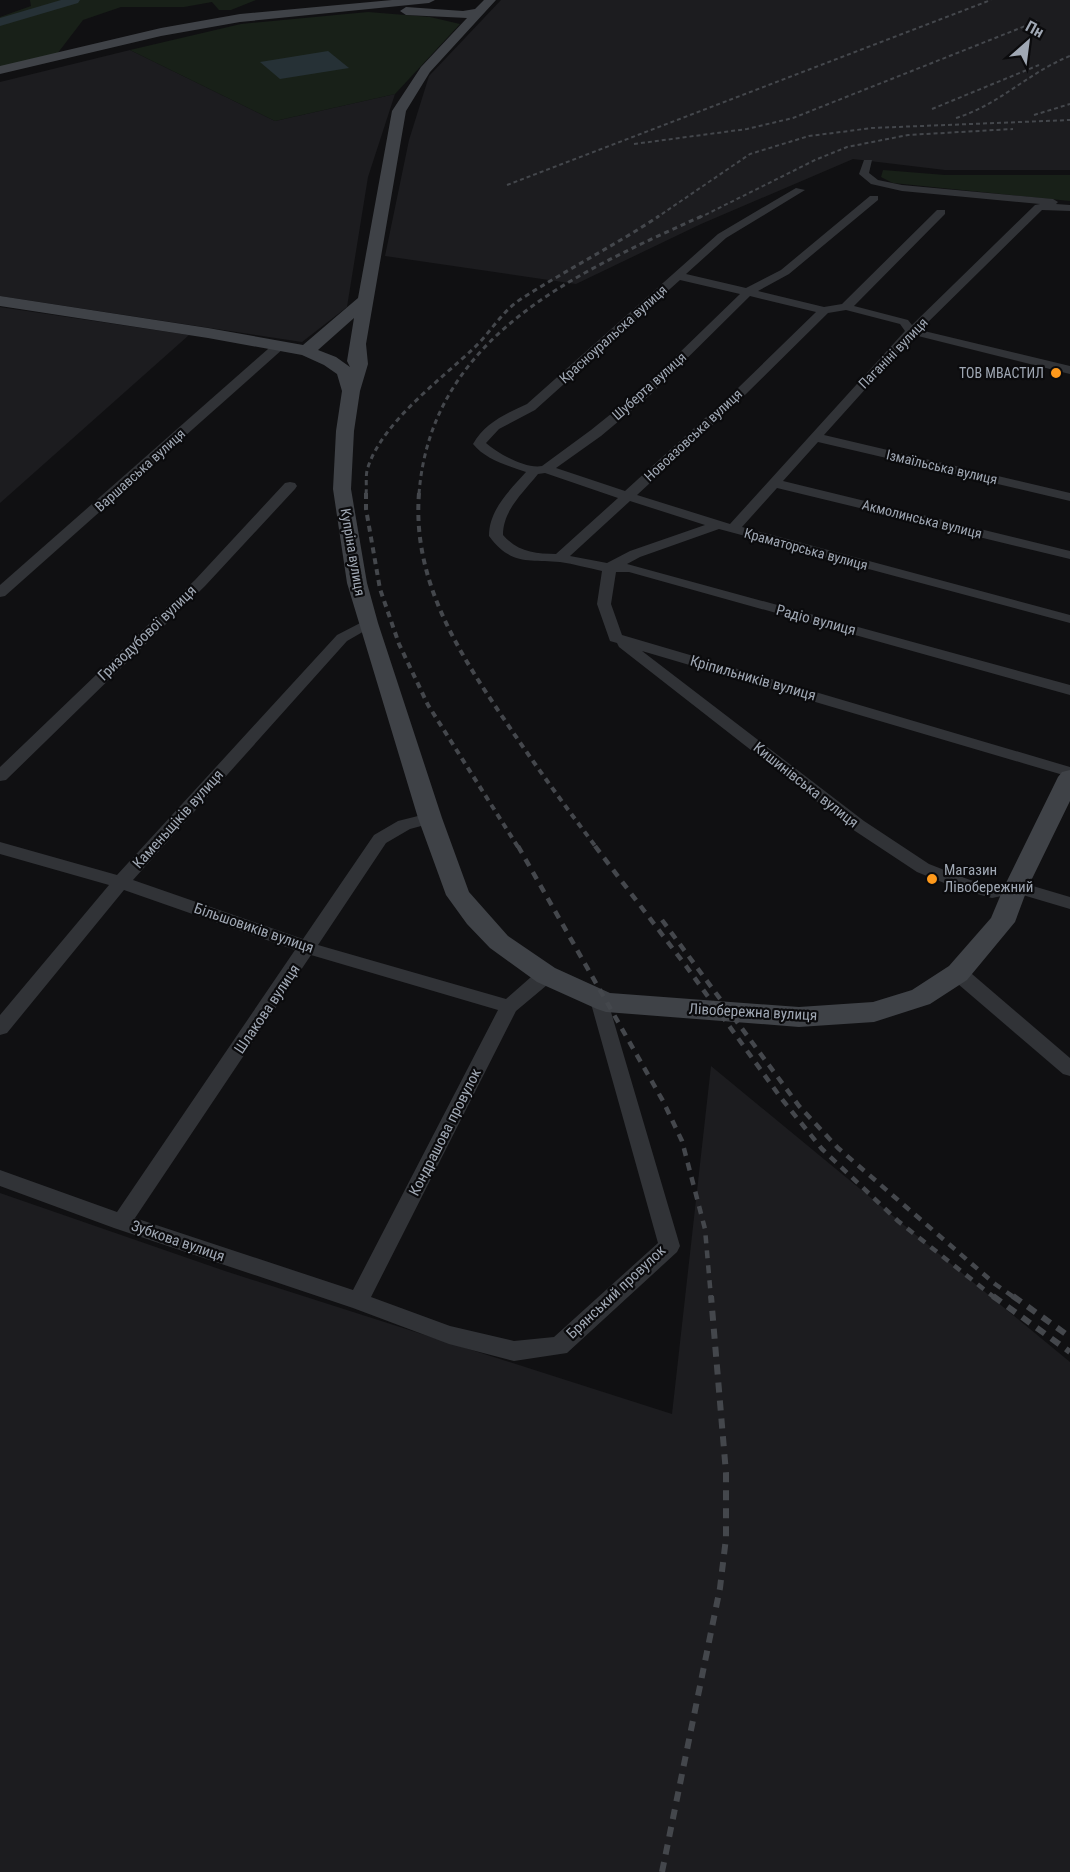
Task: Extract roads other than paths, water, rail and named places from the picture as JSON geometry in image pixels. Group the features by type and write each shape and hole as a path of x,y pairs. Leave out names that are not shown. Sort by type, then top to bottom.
{"main road":[{"path":"0,70 161,32 240,18 429,0"},
{"path":"318,10 396,10 463,15 485,4"},
{"name":"Купріна вулиця","path":"485,4 425,70 399,111 359,345 359,364 351,391 345,430 342,489 357,583 368,623 430,818 458,895 499,942 546,975 599,1000"},
{"path":"435,13 468,23"},
{"path":"313,346 367,299"},
{"path":"0,302 280,345 324,345 347,348 359,345"},
{"path":"313,346 345,372 351,391"},
{"name":"Лівобережна вулиця","path":"599,1000 799,1017 874,1012 921,997 958,973 1002,922 1016,887 1070,777"}],"street":[{"path":"868,162 864,174 875,182 902,188 1032,199 1070,207"},
{"name":"Красноуральска вулиця","path":"540,470 493,455 479,444 483,435 503,420 531,407 722,236 800,190"},
{"name":"Шуберта вулиця","path":"560,558 531,558 507,548 496,536 496,524 506,505 540,470 596,433 646,392 748,292 785,272 874,198"},
{"name":"Паганіні вулиця","path":"733,530 911,331 924,322 1039,207 1070,207"},
{"path":"846,307 941,212"},
{"path":"678,276 824,310 846,307 904,322 911,331 1065,369 1070,355"},
{"name":"Новоазовська вулиця","path":"560,558 742,391 824,310"},
{"name":"Варшавська вулиця","path":"0,593 280,345"},
{"name":"Ізмаїльська вулиця","path":"814,437 1070,497"},
{"name":"Краматорська вулиця","path":"540,470 733,530 1070,619"},
{"name":"Акмолинська вулиця","path":"773,483 1070,555"},
{"name":"Гризодубової вулиця","path":"0,776 200,582 290,486"},
{"path":"615,638 604,604 609,568 634,554 717,525"},
{"name":"Радіо вулиця","path":"560,558 609,568 630,568 1070,690"},
{"name":"Каменьщіків вулиця","path":"0,1028 121,882 342,638 368,623"},
{"name":"Кріпильників вулиця","path":"615,638 1070,772"},
{"name":"Кишинівська вулиця","path":"615,638 858,825 923,868 965,885 992,892 1016,887"},
{"name":"Шлакова вулиця","path":"121,1222 380,839 404,825 430,818"},
{"name":"Більшовиків вулиця","path":"0,848 121,882 308,948 509,1006"},
{"path":"1016,887 1070,903"},
{"path":"958,973 1070,1069"},
{"name":"Кондрашова провулок","path":"358,1301 509,1006 546,975"},
{"name":"Брянський провулок","path":"358,1301 449,1335 514,1351 559,1346 669,1246 599,1000"},
{"name":"Зубкова вулиця","path":"0,1178 121,1222 358,1301"}],"waterway":[{"path":"0,22 74,0"}],"railway":[{"path":"507,185 991,0"},
{"path":"634,144 747,129 793,118 1038,21"},
{"path":"956,118 986,105 1070,56"},
{"path":"932,109 1039,65"},
{"path":"1034,115 1070,104"},
{"path":"658,217 750,154 809,136 872,128 1070,120"},
{"path":"699,218 815,160 847,147 908,135 1013,129"},
{"path":"419,494 429,439 451,392 481,352 518,317 560,287 606,261 702,216"},
{"path":"366,494 368,467 375,450 386,434 414,403 480,342 514,304 658,217"},
{"path":"366,494 366,509 380,589 399,644 428,705 518,847"},
{"path":"419,494 419,525 423,556 442,615 488,696 596,847"},
{"path":"518,846 663,1101 682,1141 705,1229 711,1298"},
{"path":"595,846 686,966 781,1098 822,1149 898,1221 995,1298"},
{"path":"662,920 799,1106 838,1148 995,1284 1015,1298"},
{"path":"662,1872 720,1588 726,1538 726,1473 711,1296"},
{"path":"993,1296 1070,1352"},
{"path":"1013,1296 1070,1337"}],"place":[{"name":"ТОВ МВАСТИЛ","path":"1056,373"},
{"name":"Магазин Лівобережний","path":"932,879"}]}
